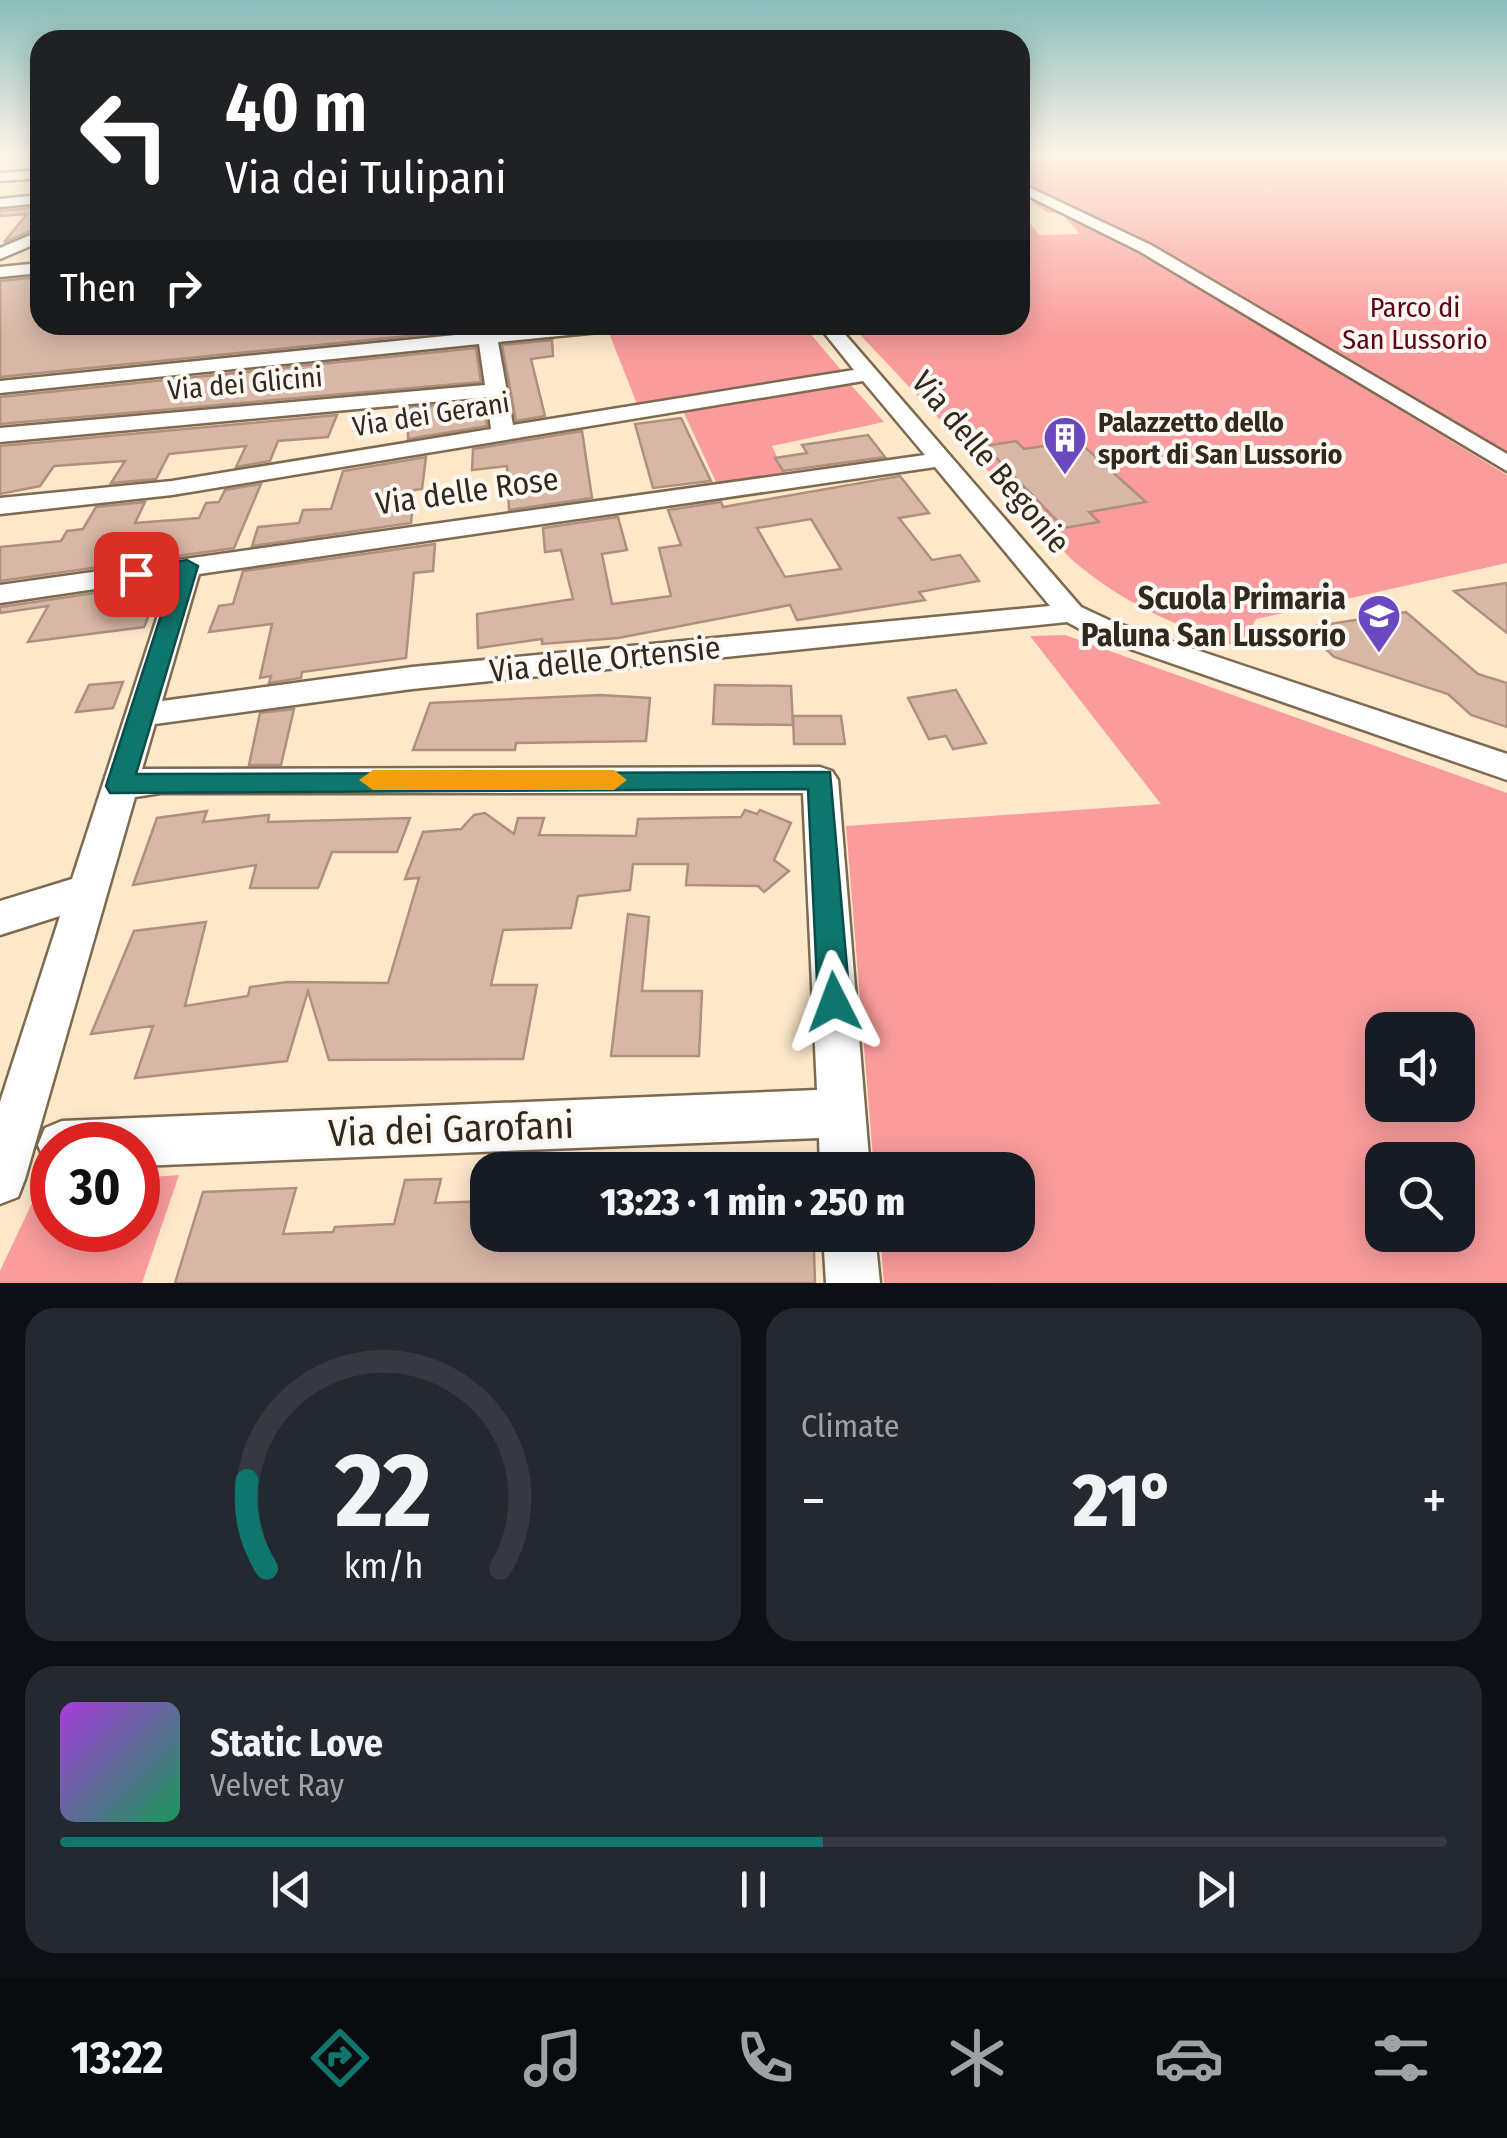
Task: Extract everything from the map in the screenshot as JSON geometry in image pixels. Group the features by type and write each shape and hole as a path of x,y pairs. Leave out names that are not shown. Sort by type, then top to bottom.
{"street":[{"path":"1081,215 1145,248 1507,464"},
{"path":"0,254 30,240"},
{"path":"0,272 30,269"},
{"path":"0,388 504,335"},
{"name":"Via delle Begonie","path":"837,335 1071,613 1103,629 1507,767"},
{"path":"488,338 503,433"},
{"name":"Via dei Gerani","path":"0,506 172,488 872,373"},
{"name":"Via dei Glicini","path":"0,435 495,390"},
{"name":"Via delle Rose","path":"0,594 944,459"},
{"path":"22,1157 86,891 187,566"},
{"name":"Via delle Ortensie","path":"140,716 412,678 1071,613"},
{"path":"119,786 161,780 820,780 844,1152"},
{"path":"0,918 86,891"},
{"name":"Via dei Garofani","path":"160,1141 841,1113"},
{"path":"850,1252 852,1283"}],"green space":[{"path":"1063,215 1140,252 1507,475 1507,563 1256,619 1240,648 1151,612 1090,575 860,335 1030,335 1030,223 1039,235 1080,234"},
{"name":"Parco di San Lussorio","path":"1091,215 1507,215 1507,459 1145,248 1154,245"},
{"path":"610,335 811,335 841,370 637,404"},
{"path":"824,384 850,384 884,422 772,446 785,474 717,484 683,411"},
{"path":"1065,635 1507,793 1507,1283 884,1283 881,1252 1035,1252 1035,1152 873,1152 846,826 1161,804 1030,636"},
{"path":"179,1175 160,1230 160,1176"},
{"path":"30,1207 30,1252 153,1252 142,1283 0,1283 0,1271"}],"building":[{"path":"26,215 30,215 30,231 4,242"},
{"path":"30,278 30,335 418,335 0,377 0,281"},
{"path":"552,340 553,356 531,359 545,416 516,421 502,345"},
{"path":"476,348 481,382 0,424 0,397"},
{"path":"484,401 487,426 408,439 408,408"},
{"path":"337,415 328,437 278,441 270,461 236,467 246,446 169,454 156,479 111,483 125,461 54,466 40,486 0,494 0,446"},
{"path":"681,418 711,481 653,488 635,424"},
{"path":"582,431 592,498 509,510 507,466 472,470 473,449"},
{"path":"868,435 885,457 783,471 775,458 807,453 802,445"},
{"name":"Palazzetto dello sport di San Lussorio","path":"1016,441 1024,449 1078,441 1146,502 1089,512 1099,522 1064,528 985,446"},
{"path":"426,457 422,489 414,490 411,523 252,546 258,527 299,523 303,510 331,509 343,471"},
{"path":"900,476 929,513 899,518 932,560 960,555 979,581 919,592 925,600 797,620 790,605 618,638 542,644 542,639 478,648 477,614 573,599 561,550 545,552 543,528 618,517 627,550 602,554 612,604 671,596 659,548 681,545 668,510 721,502 723,507","holes":["811,519 841,569 785,577 757,528"]},
{"path":"261,484 234,548 0,581 0,547 61,541 67,531 83,529 96,507 145,502 135,523 199,518 206,503 219,502 225,490"},
{"path":"435,544 433,571 414,573 406,658 302,672 301,678 269,683 271,676 260,678 272,624 209,632 219,606 233,604 243,571"},
{"path":"162,583 144,627 28,642 48,606 0,613 0,607"},
{"path":"1507,583 1507,633 1454,591"},
{"path":"1406,612 1478,674 1507,683 1507,727 1471,715 1448,694 1334,657 1304,628"},
{"path":"123,682 113,708 76,712 89,685"},
{"path":"715,685 791,686 793,725 713,724"},
{"path":"956,690 986,743 953,749 946,736 929,739 908,698"},
{"path":"600,695 650,698 646,741 516,743 515,750 413,750 430,703"},
{"path":"294,709 281,765 249,765 260,713"},
{"path":"793,716 841,716 845,744 794,744"},
{"path":"745,810 757,814 760,810 791,823 774,860 789,871 764,892 758,886 686,885 688,864 633,864 630,890 578,896 571,928 503,930 491,985 537,985 523,1059 329,1060 308,991 287,1061 135,1078 153,1026 91,1034 134,931 206,922 185,1006 248,996 250,987 287,982 388,983 419,878 405,879 423,832 461,829 474,815 485,813 514,834 518,818 544,818 539,835 636,836 638,819 741,817"},
{"path":"207,811 203,822 269,815 268,822 410,818 397,852 332,852 318,888 250,888 256,865 133,885 157,818"},
{"path":"628,914 649,917 642,991 702,991 699,1056 611,1056"},
{"path":"441,1179 435,1203 470,1202 470,1252 814,1252 815,1283 175,1283 203,1192 296,1188 283,1234 333,1232 335,1227 394,1224 405,1180"}],"slow traffic":[{"path":"373,780 614,780"}],"place":[{"name":"Palazzetto dello sport di San Lussorio","path":"1065,476"},
{"name":"Scuola Primaria Paluna San Lussorio","path":"1379,654"}],"route":[{"path":"136,574 187,566 119,786 161,780 820,780 834,1002"}]}
